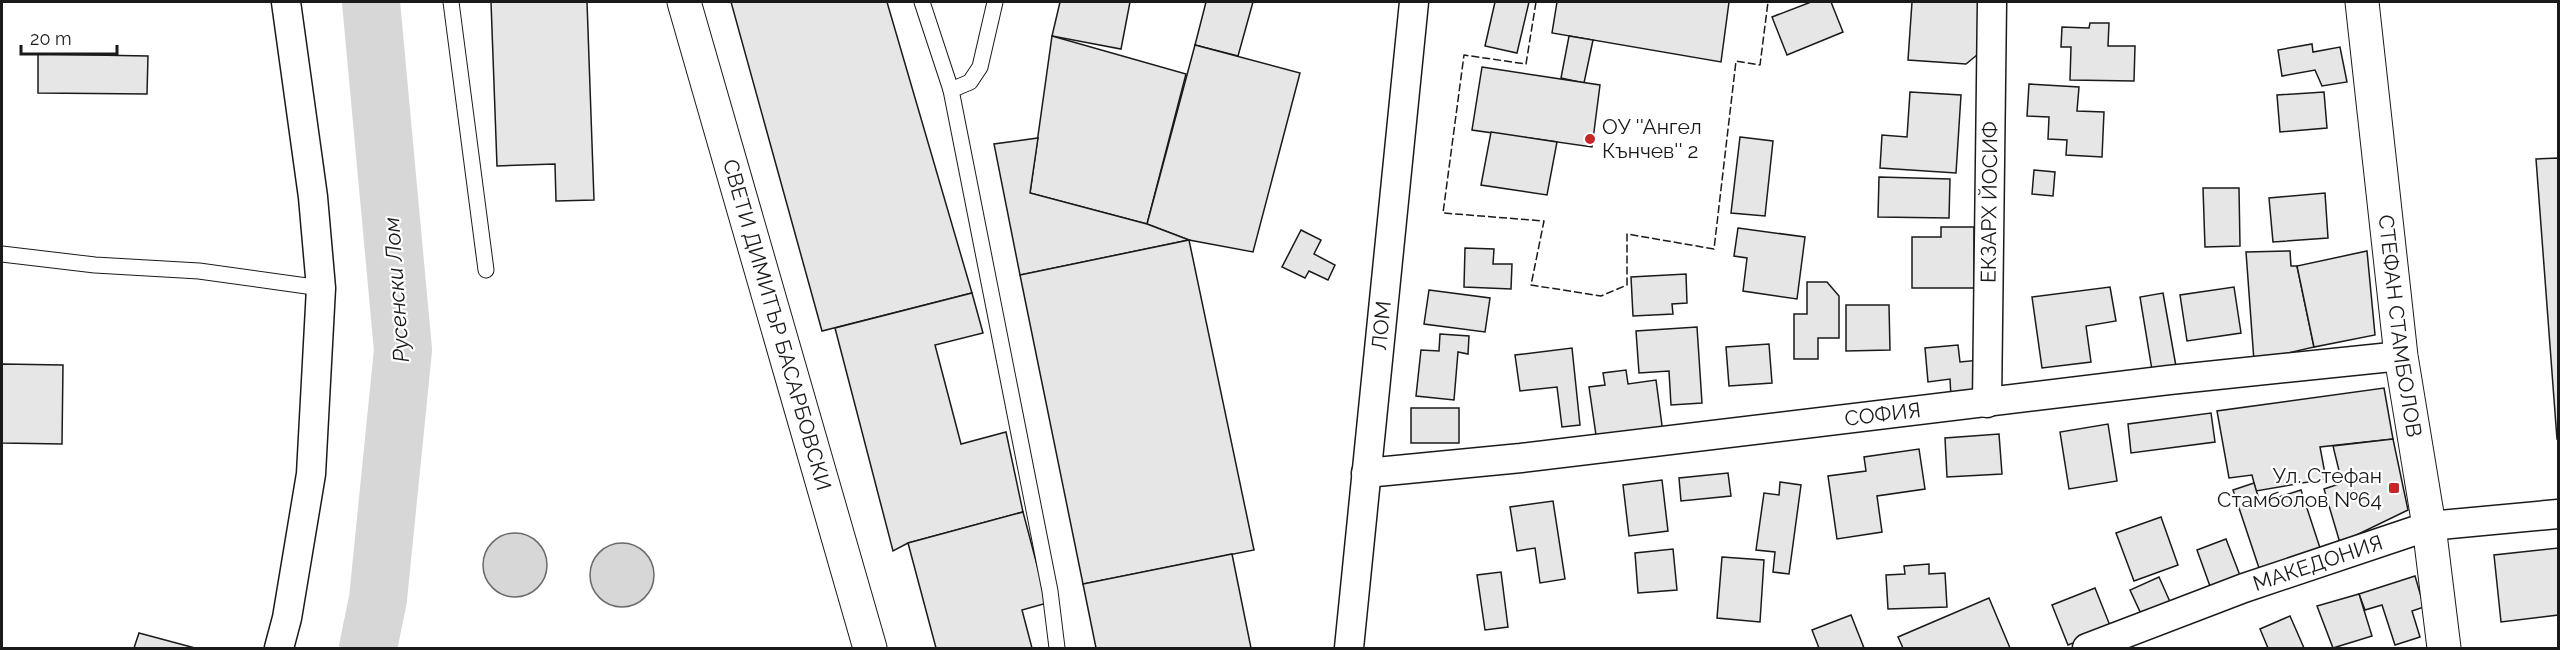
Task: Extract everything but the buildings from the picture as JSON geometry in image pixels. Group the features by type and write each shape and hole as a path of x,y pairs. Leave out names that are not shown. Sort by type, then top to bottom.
{"street":[{"path":"279,648 287,618 311,474 321,288 313,197 286,2"},
{"name":"СВЕТИ ДИМИТЪР БАСАРБОВСКИ","path":"684,2 870,648"},
{"name":"ЛОМ","path":"1349,648 1414,2"},
{"name":"ЕКЗАРХ ЙОСИФ","path":"1987,403 1992,2"},
{"name":"СТЕФАН СТАМБОЛОВ","path":"2362,2 2401,356 2428,526 2444,648"},
{"name":"СОФИЯ","path":"1366,473 1521,458 1883,413 2401,356"},
{"name":"МАКЕДОНИЯ","path":"2087,648 2244,588 2428,526 2559,514"}],"lane":[{"path":"451,2 486,270"},
{"path":"922,2 951,90 1050,591 1057,648"},
{"path":"951,90 970,82 980,67 994,2"},
{"path":"2,254 95,265 199,272 321,288"}],"shaded area":[{"path":"509,533 521,533 538,542 545,553 547,565 545,577 538,588 521,597 509,597 497,592 488,583 483,571 483,559 488,547 497,538"},
{"path":"616,543 628,543 645,552 652,563 654,575 652,587 645,598 628,607 616,607 604,602 595,593 590,581 590,569 595,557 604,548"}],"waterway":[{"name":"Русенски Лом","path":"368,648 378,599 403,350 371,2"}],"fence":[{"path":"1536,2 1526,64 1464,55 1443,213 1544,221 1531,285 1601,296 1627,285 1627,234 1714,249 1736,61 1760,65 1768,2"}],"place":[{"name":"ОУ ''Ангел Кънчев'' 2","path":"1590,139"},
{"name":"Ул. Стефан Стамболов №64","path":"2394,488"}]}
